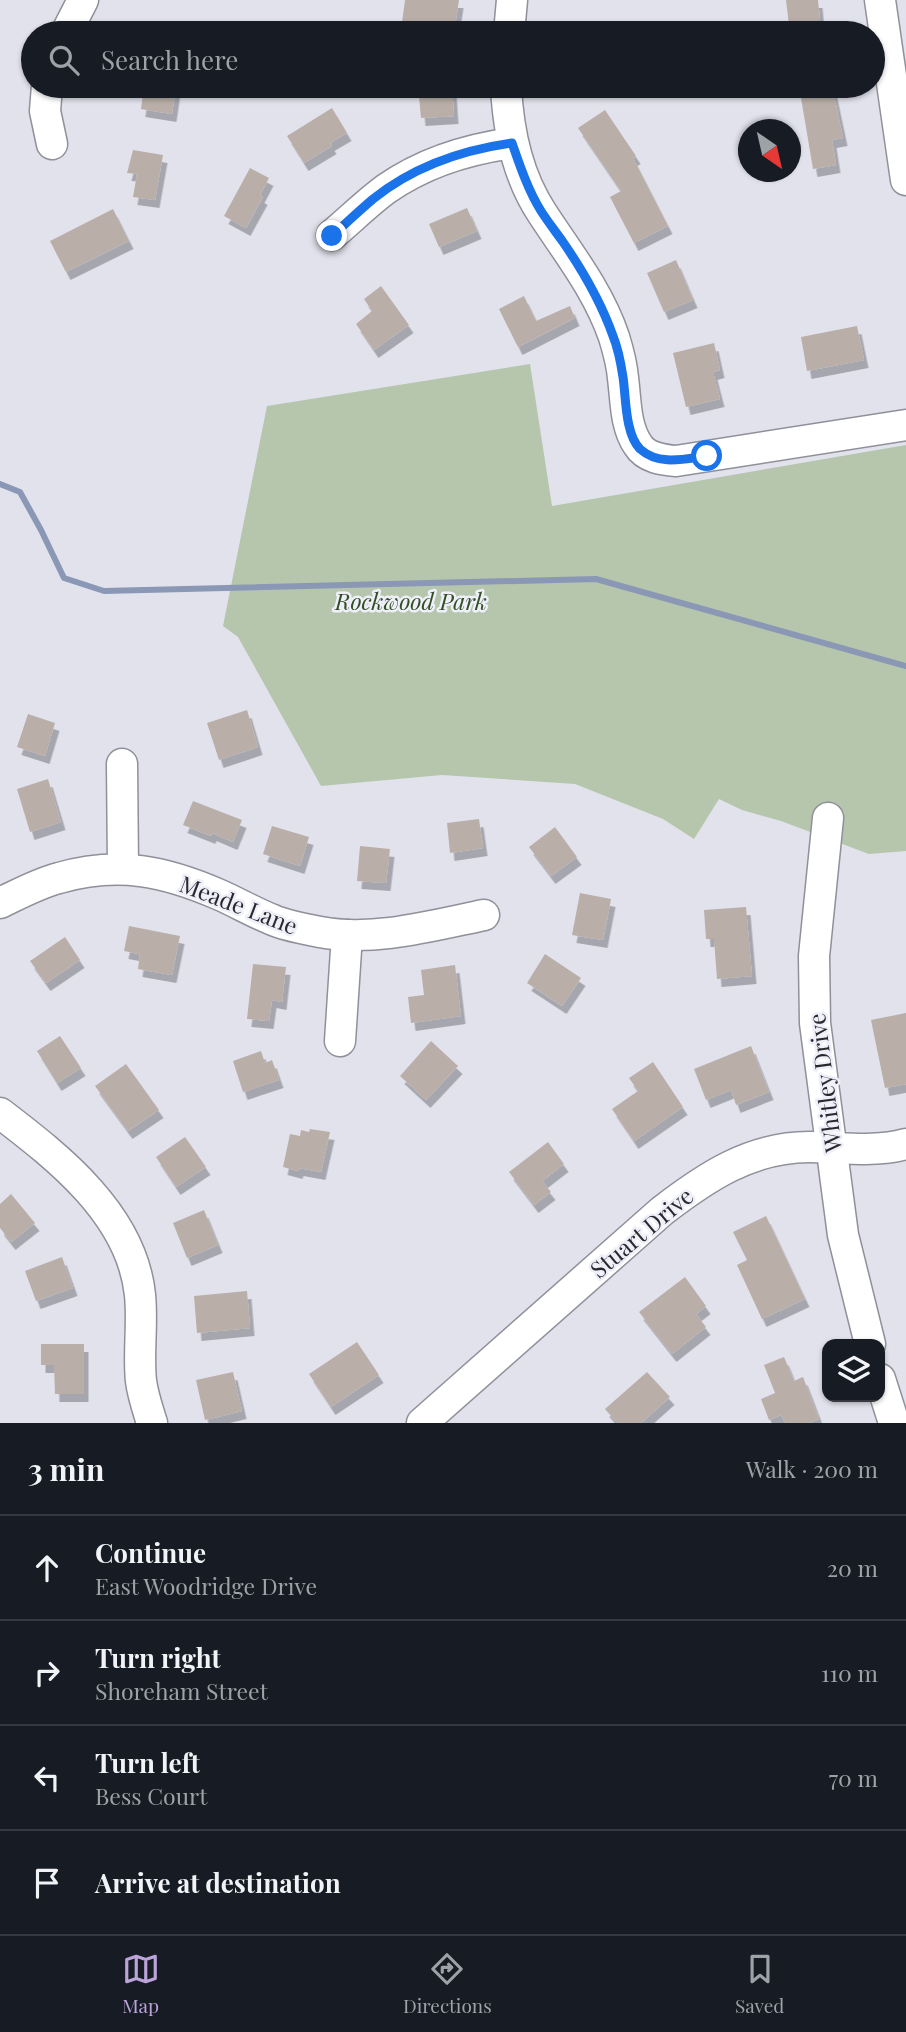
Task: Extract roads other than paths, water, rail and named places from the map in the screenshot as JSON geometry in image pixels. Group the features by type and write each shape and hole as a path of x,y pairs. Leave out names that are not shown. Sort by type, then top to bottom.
{"street":[{"path":"72,21 83,0"},
{"path":"510,21 512,0"},
{"path":"880,0 883,21"},
{"path":"885,35 906,180"},
{"path":"46,98 45,111 52,145"},
{"path":"507,98 512,143 525,180 541,211 601,304 614,338 623,376 630,429 639,448 658,459 676,461 906,425"},
{"path":"332,236 373,200 415,172 465,152 512,143"},
{"path":"122,764 123,869"},
{"name":"Whitley Drive","path":"828,818 814,956 815,1023 843,1236 869,1339"},
{"name":"Meade Lane","path":"0,902 57,878 85,872 123,869 140,870 176,879 214,892 274,921 321,933 382,933 484,915"},
{"path":"340,1041 346,935"},
{"path":"0,1114 40,1143 70,1171 99,1203 132,1259 140,1293 141,1381 152,1423"},
{"name":"Stuart Drive","path":"422,1423 662,1211 731,1164 751,1156 790,1148 870,1150 906,1144"},
{"path":"885,1395 894,1423"}],"waterway":[{"path":"0,484 20,492 64,578 104,591 596,579 906,666"}],"park label":[{"name":"Rockwood Park","path":"411,600"}]}
